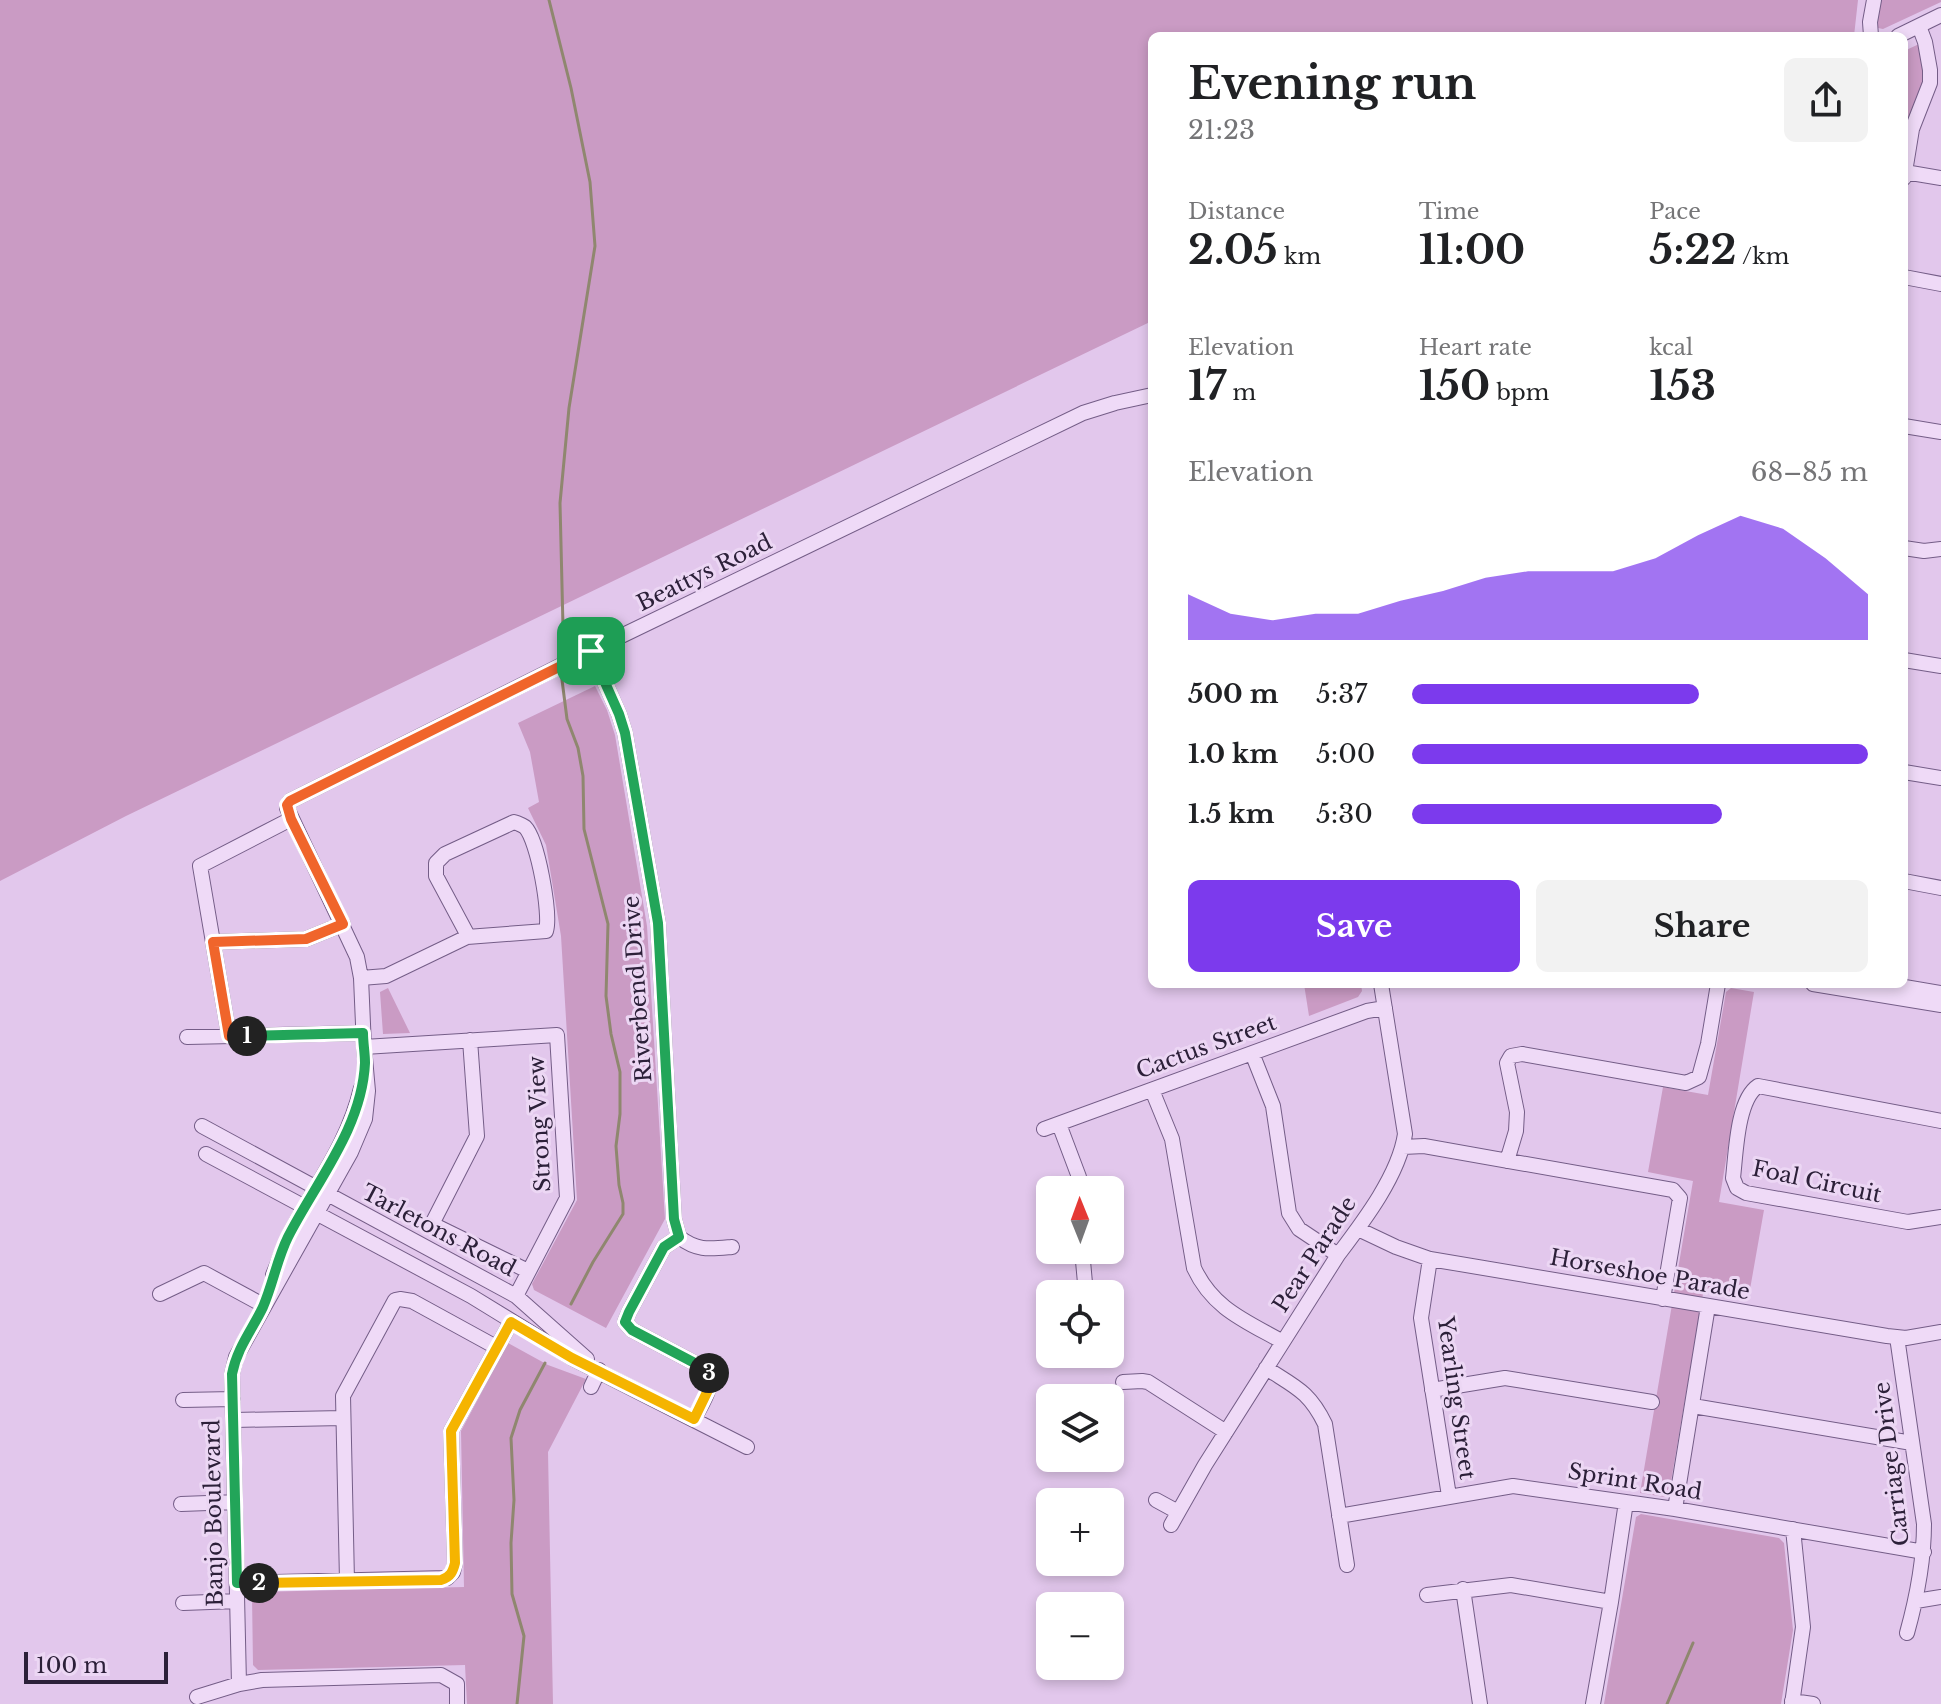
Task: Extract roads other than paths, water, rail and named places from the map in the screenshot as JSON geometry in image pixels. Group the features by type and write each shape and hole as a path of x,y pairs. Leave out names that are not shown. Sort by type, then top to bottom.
{"street":[{"path":"1864,32 1865,16 1872,0"},
{"path":"1871,32 1872,0"},
{"path":"1906,32 1941,15"},
{"path":"1908,152 1912,129 1930,83 1925,42 1919,26"},
{"path":"1908,175 1941,178"},
{"path":"1908,278 1941,284"},
{"name":"Beattys Road","path":"213,942 200,866 289,814 290,801 591,651 1083,413 1148,396"},
{"path":"1908,427 1941,432"},
{"path":"1908,549 1941,549"},
{"name":"Riverbend Drive","path":"591,651 625,733 658,923 674,1219 679,1237"},
{"path":"1908,661 1941,666"},
{"path":"1908,773 1941,778"},
{"name":"Banjo Boulevard","path":"239,1684 232,1374 236,1357 263,1305 287,1241 351,1152 365,1119 368,1091 357,957 289,814"},
{"path":"361,978 386,976 467,937 546,931 548,916 537,851 525,826 514,822 445,854 436,863 436,876 467,937"},
{"path":"1908,882 1941,888"},
{"path":"229,1036 213,942 306,939 343,924"},
{"name":"Pear Parade","path":"1156,1500 1174,1518 1394,1169 1405,1134 1382,988"},
{"path":"1507,1161 1516,1131 1517,1112 1507,1063 1511,1056 1522,1054 1686,1083 1699,1077 1717,988"},
{"path":"1837,988 1941,1005"},
{"path":"1908,988 1941,993"},
{"name":"Cactus Street","path":"1044,1129 1367,1011 1385,1008"},
{"name":"Strong View","path":"187,1037 470,1040 557,1035 567,1198 516,1296"},
{"path":"470,1040 477,1136 432,1224 528,1271"},
{"path":"1252,1053 1273,1106 1289,1213 1299,1229 1338,1255"},
{"name":"Foal Circuit","path":"1941,1121 1758,1086 1750,1091 1743,1109 1733,1178 1737,1188 1746,1193 1908,1222 1941,1217"},
{"path":"1152,1090 1172,1139 1194,1268 1200,1281 1217,1302 1283,1342"},
{"path":"1059,1124 1079,1176"},
{"name":"Tarletons Road","path":"202,1126 316,1201 572,1358 747,1447"},
{"path":"1403,1147 1424,1146 1673,1190 1680,1198 1663,1299"},
{"name":"Tarletons Road","path":"206,1154 316,1201 516,1296 599,1370"},
{"name":"Horseshoe Parade","path":"1358,1229 1430,1259 1897,1337 1941,1332"},
{"path":"694,1419 711,1384 711,1376 706,1369 632,1330 625,1322 664,1247 679,1237 690,1246 711,1249 732,1247"},
{"name":"Yearling Street","path":"1430,1259 1421,1318 1449,1496"},
{"path":"160,1294 204,1273 263,1305"},
{"path":"347,1581 343,1396 395,1300 412,1301 496,1347"},
{"path":"1675,1509 1708,1306"},
{"path":"237,1583 447,1578 453,1572 455,1563 451,1431 511,1322"},
{"name":"Carriage Drive","path":"1897,1337 1924,1524 1924,1552 1907,1633"},
{"path":"1266,1368 1306,1394 1325,1424 1347,1565"},
{"path":"591,1387 599,1370"},
{"path":"1432,1390 1505,1378 1652,1402"},
{"path":"1123,1382 1148,1382 1226,1432"},
{"path":"183,1400 233,1399"},
{"path":"1693,1406 1912,1443"},
{"path":"234,1420 343,1418"},
{"name":"Sprint Road","path":"1339,1516 1513,1486 1675,1509 1924,1552"},
{"path":"181,1504 235,1502"},
{"path":"1593,1704 1626,1502"},
{"path":"1793,1529 1803,1627 1792,1702 1813,1704"},
{"path":"1326,1539 1342,1536"},
{"path":"1427,1595 1511,1585 1611,1602"},
{"path":"1463,1589 1480,1704"},
{"path":"1916,1601 1941,1597"},
{"path":"183,1603 237,1601"},
{"path":"197,1697 262,1680 441,1675 457,1684 457,1704"}],"waterway":[{"path":"549,0 590,182 595,246 569,408 560,503 561,661"},
{"path":"561,672 567,719 578,748 583,776 584,829 608,924 606,996 620,1072 616,1146 623,1203 623,1214 571,1304"},
{"path":"517,1704 524,1636 512,1594 514,1500 511,1438 520,1410 545,1363"},
{"path":"1667,1704 1693,1643"}]}
